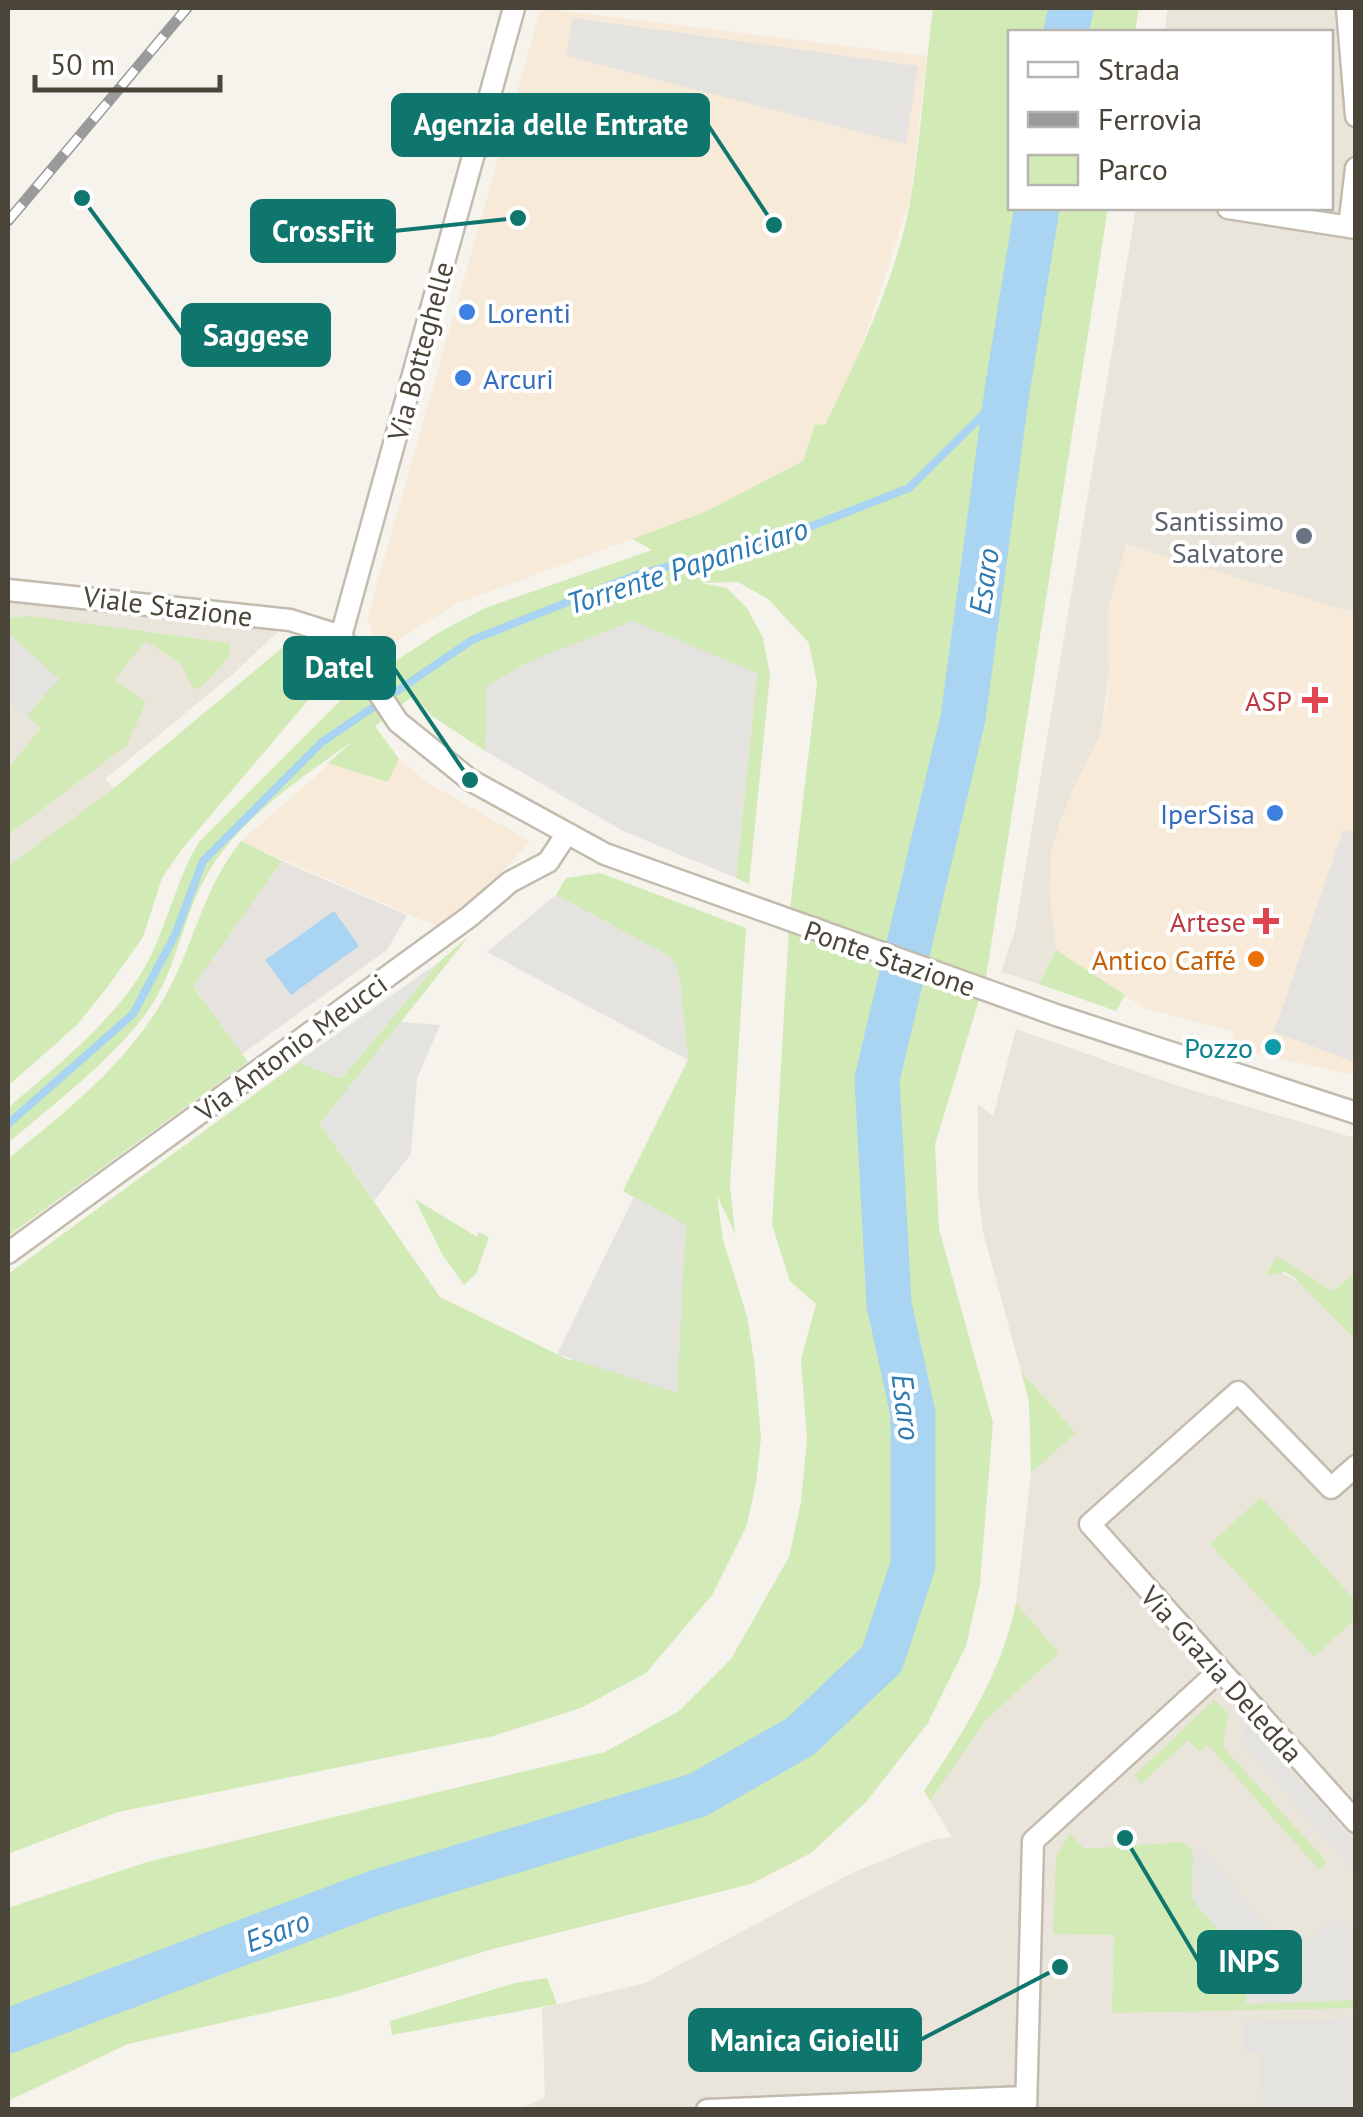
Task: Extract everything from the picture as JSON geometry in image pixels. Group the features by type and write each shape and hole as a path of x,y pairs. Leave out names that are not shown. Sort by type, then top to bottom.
{"street":[{"name":"Via Botteghelle","path":"341,636 514,8"},
{"path":"1348,8 1356,116"},
{"path":"1240,210 1352,228 1356,168"},
{"name":"Viale Stazione","path":"8,590 290,620 341,636"},
{"path":"341,636 398,722 470,780 566,835"},
{"name":"Ponte Stazione","path":"566,835 724,900 1356,1113"},
{"name":"Via Antonio Meucci","path":"8,1253 469,917 510,882 548,862 566,835"},
{"name":"Via Grazia Deledda","path":"1356,1466 1331,1488 1238,1392 1090,1524 1356,1822"},
{"path":"707,2110 1026,2103 1033,1841 1219,1671"}],"shaded area":[{"path":"541,8 927,56 910,200 857,360 824,426 815,424 803,461 705,512 456,604 380,651 367,619"},
{"path":"1168,8 1355,8 1355,613 1126,545 1101,733 1060,821 1050,894 1056,950 1039,984 1001,972 1015,930 1136,210 1333,210 1333,30 1164,30"},
{"path":"573,18 918,66 906,144 566,56"},
{"path":"1126,545 1355,613 1355,1075 1230,1048 1234,1032 1144,1008 1056,950 1050,894 1051,851 1070,795 1101,733 1109,691 1108,609"},
{"path":"8,590 290,620 232,675 105,779 114,788 8,866"},
{"path":"633,621 757,673 736,878 623,831 485,751 487,686 528,662"},
{"path":"8,633 59,679 27,715 8,699"},
{"path":"374,726 399,759 428,783 530,841 491,884 436,926 241,841"},
{"path":"1343,830 1355,833 1355,1062 1274,1032"},
{"path":"282,861 407,915 387,950 242,1054 193,985"},
{"path":"556,895 671,957 679,973 688,1060 487,952"},
{"path":"439,962 341,1079 299,1062 299,1061"},
{"path":"401,1022 440,1025 417,1079 411,1154 374,1201 320,1124"},
{"path":"1016,1029 1181,1087 1355,1138 1355,1271 1333,1291 1277,1257 1280,1272 1300,1282 1355,1339 1355,2109 518,2110 545,2097 542,2008 645,1983 850,1874 932,1840 952,1837 930,1801 985,1721 1059,1653 1016,1603 1031,1473 1076,1433 1021,1371 983,1232 978,1193 978,1104 993,1116"},
{"path":"634,1197 686,1225 677,1393 557,1354"},
{"path":"1245,1721 1355,1842 1355,1873 1241,1742"},
{"path":"1200,1844 1291,1955 1333,1919 1355,1931 1355,2000 1246,2004 1246,1935 1222,1934 1192,1899 1193,1851"},
{"path":"1355,2019 1355,2108 1262,2109 1260,2053 1243,2052 1244,2021"}],"green space":[{"path":"933,8 1139,8 1135,30 1008,30 1008,210 1108,210 986,977 935,1144 939,1229 993,1423 980,1584 966,1646 928,1723 866,1802 811,1853 751,1884 489,1950 340,1996 128,2044 8,2101 8,1908 147,1862 605,1752 679,1711 731,1659 789,1557 801,1502 807,1439 801,1360 816,1304 790,1281 772,1225 790,910 817,683 809,643 768,599 738,582 701,583 727,588 747,608 763,638 770,675 749,884 736,878 757,673 488,686 485,751 432,716 414,695 375,726 399,759 388,782 328,763 353,741 270,803 233,839 204,880 162,986 127,1037 8,1143 8,1108 91,1034 135,983 199,842 349,692 438,633 485,608 652,550 632,539 705,512 803,461 815,424 825,425 876,314 897,256 914,174"},
{"path":"30,616 229,643 230,656 200,688 193,689 181,664 146,641 114,680 146,702 127,745 8,835 8,769 41,728 27,715 59,679 8,633 8,618"},
{"path":"282,648 332,672 183,848 162,878 143,937 106,989 77,1025 8,1086 8,866 114,788"},
{"path":"241,841 282,861 193,986 248,1062 8,1236 8,1159 93,1087 148,1024 174,980 216,880"},
{"path":"600,873 746,928 730,1186 735,1233 717,1196 723,1240 747,1316 761,1438 747,1525 712,1595 646,1673 581,1708 493,1736 118,1812 8,1854 8,1274 299,1062 341,1079 439,962 469,936 320,1124 440,1297 571,1361 686,1226 623,1191 688,1060 679,973 671,957 556,895 566,878"},
{"path":"1056,950 1125,995 1116,1011 1039,984"},
{"path":"415,1199 477,1237 479,1232 489,1237 476,1274 464,1285 442,1254"},
{"path":"1277,1256 1333,1291 1355,1272 1355,1339 1295,1278 1285,1272 1265,1276"},
{"path":"1021,1371 1076,1433 1031,1473 1029,1402"},
{"path":"1261,1497 1355,1600 1355,1619 1314,1657 1210,1544"},
{"path":"1016,1603 1059,1653 985,1721 930,1801 924,1791 991,1678"},
{"path":"1214,1700 1228,1713 1223,1747 1327,1862 1319,1870 1208,1745 1200,1752 1188,1740 1141,1784 1134,1776"},
{"path":"1070,1833 1084,1849 1184,1842 1193,1851 1193,1899 1246,1934 1246,2004 1355,2000 1355,2008 1112,2013 1114,1935 1053,1934 1056,1857"},
{"path":"547,1978 557,2004 392,2035 390,2021 515,1983"}],"water":[{"path":"334,911 359,946 291,995 265,960"}],"waterway":[{"name":"Esaro","path":"1066,30 1071,8"},
{"name":"Esaro","path":"8,2031 377,1892 698,1795 801,1736 882,1659 913,1565 913,1414 889,1304 877,1079 963,718 1007,391 1037,210"},
{"name":"Torrente Papaniciaro","path":"8,1124 133,1014 175,935 203,861 322,742 472,640 636,575 794,533 909,488 1007,391"}],"railway":[{"path":"8,221 187,8"}],"place":[{"name":"Saggese","path":"82,198"},
{"name":"CrossFit","path":"518,218"},
{"name":"Agenzia delle Entrate","path":"774,225"},
{"name":"Lorenti","path":"467,312"},
{"name":"Arcuri","path":"463,378"},
{"name":"Santissimo Salvatore","path":"1304,536"},
{"name":"ASP","path":"1315,700"},
{"name":"Datel","path":"470,780"},
{"name":"IperSisa","path":"1275,813"},
{"name":"Artese","path":"1266,921"},
{"name":"Antico Caffé","path":"1256,959"},
{"name":"Pozzo","path":"1273,1047"},
{"name":"INPS","path":"1125,1838"},
{"name":"Manica Gioielli","path":"1060,1967"}]}
